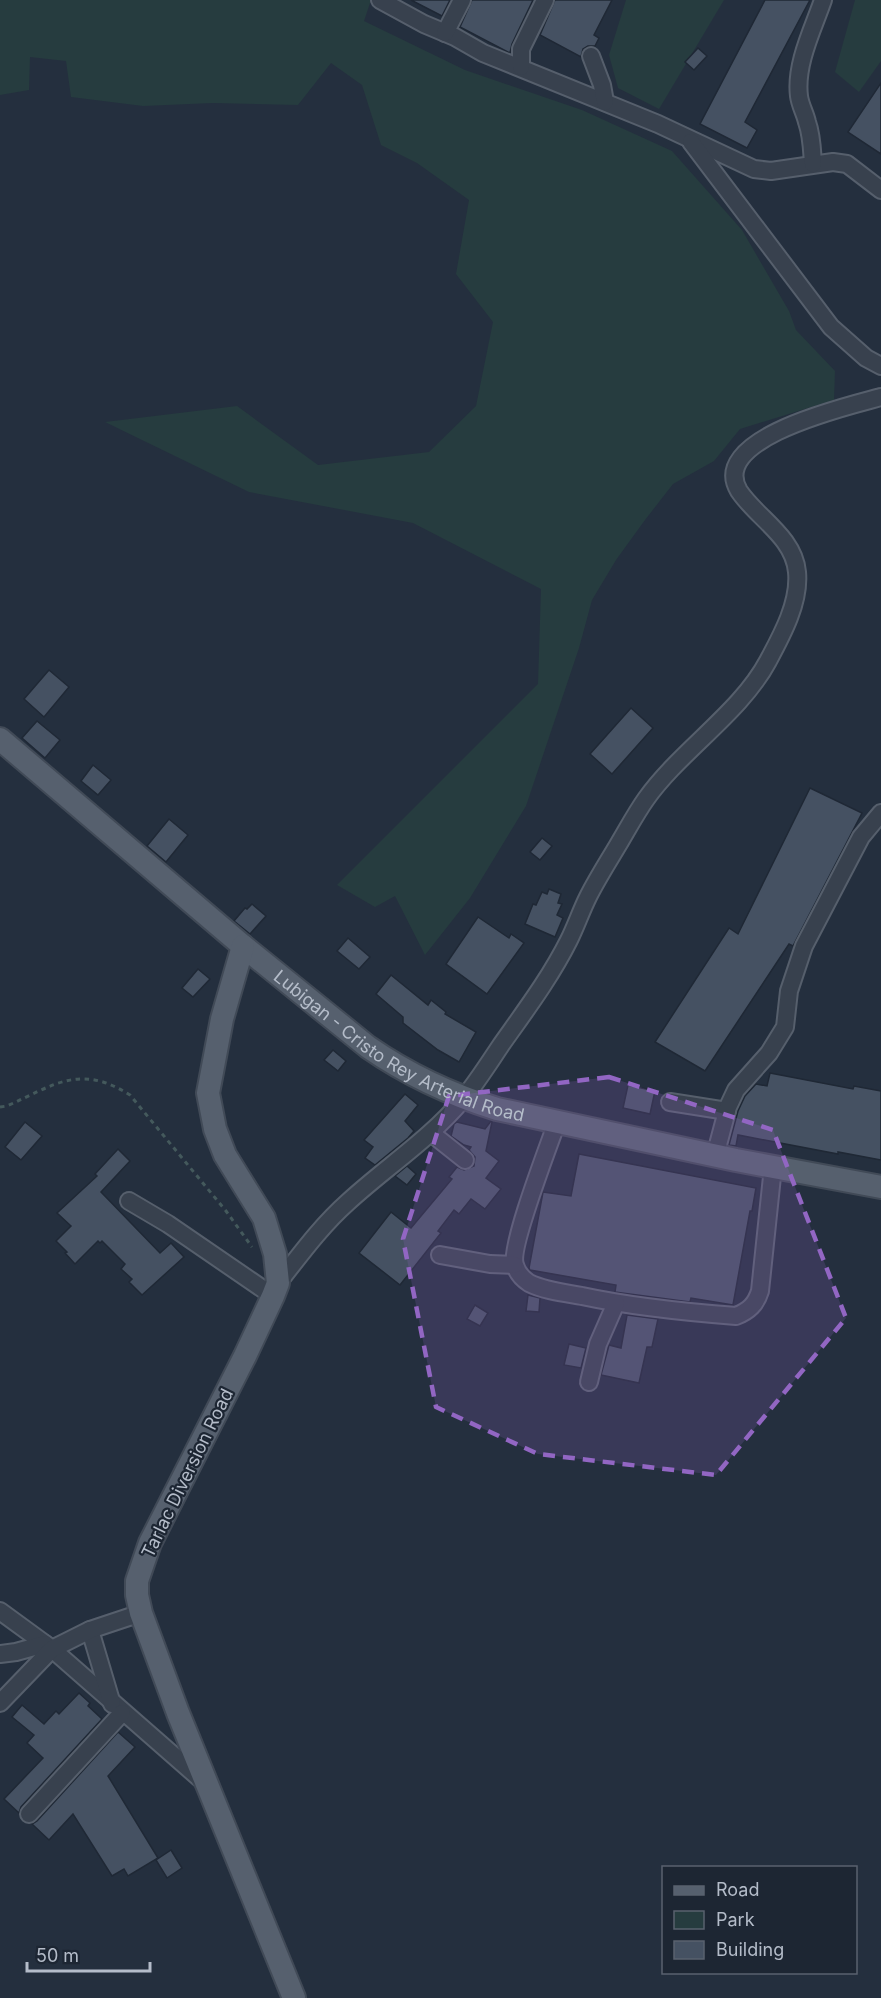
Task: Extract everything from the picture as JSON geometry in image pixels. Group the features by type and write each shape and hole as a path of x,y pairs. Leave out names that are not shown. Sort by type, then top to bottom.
{"main road":[{"name":"Lubigan - Cristo Rey Arterial Road","path":"0,739 243,946 388,1061 464,1098 497,1108 715,1156 881,1186"},
{"path":"243,946 222,1019 208,1093 215,1129 225,1155 264,1218 275,1254 275,1289"},
{"name":"Tarlac Diversion Road","path":"275,1289 241,1365 141,1565 137,1581 137,1595 141,1613 178,1713 294,1998"}],"street":[{"path":"380,0 483,53 605,102 754,169 771,171 832,162 847,164 881,190"},
{"path":"445,33 462,0"},
{"path":"521,67 521,49 545,0"},
{"path":"813,164 811,137 798,90 799,74 807,45 823,0"},
{"path":"591,56 602,85 605,102"},
{"path":"688,138 831,327 866,357 881,366"},
{"path":"129,1201 275,1289 322,1227 335,1214 432,1133 464,1098 552,972 588,896 646,798 760,676 777,645 795,599 798,573 794,555 739,490 734,476 736,465 745,452 755,444 784,428 881,397"},
{"path":"715,1156 727,1111 736,1090 780,1038 786,1019 789,991 804,946 861,837 881,813"},
{"path":"670,1102 727,1111"},
{"path":"557,1122 514,1253 514,1265 521,1276 527,1282 548,1289 616,1303 682,1312 736,1316 746,1313 758,1299 760,1291 773,1167"},
{"path":"432,1133 465,1160"},
{"path":"440,1255 490,1264 514,1265"},
{"path":"589,1382 598,1344 616,1303"},
{"path":"0,1611 49,1647 208,1786"},
{"path":"0,1654 49,1647 141,1613"},
{"path":"90,1630 117,1708"},
{"path":"0,1703 49,1647"},
{"path":"29,1814 117,1708"}],"path":[{"path":"0,1107 68,1079 95,1079 116,1086 130,1095 226,1211 258,1256"}],"highlighted area":[{"path":"609,1077 773,1130 846,1318 716,1475 538,1454 436,1407 403,1239 449,1096"}],"green space":[{"path":"0,0 371,0 364,21 465,70 582,110 672,151 742,230 789,311 796,330 835,371 834,400 740,429 714,461 673,484 616,560 592,600 579,648 526,806 470,898 425,955 395,896 375,907 337,885 538,684 541,589 413,523 249,492 105,422 237,406 318,465 429,452 476,406 493,322 456,274 469,200 417,163 381,145 362,85 331,63 298,105 213,103 143,106 71,97 66,61 30,57 29,90 0,95"},
{"path":"626,0 724,0 659,109 618,88 609,55"},
{"path":"855,0 881,0 881,61 859,92 835,72"}],"building":[{"path":"411,0 450,0 442,16"},
{"path":"472,0 533,0 510,53 460,27"},
{"path":"555,0 612,0 594,35 599,38 595,46 583,49 581,57 540,35"},
{"path":"765,0 810,0 745,122 757,130 747,148 700,124"},
{"path":"698,48 707,56 694,70 685,62"},
{"path":"881,83 881,154 848,132"},
{"path":"49,670 69,687 44,717 24,699"},
{"path":"631,708 653,728 612,774 590,754"},
{"path":"37,721 60,740 45,758 22,738"},
{"path":"93,765 111,780 98,795 81,781"},
{"path":"810,788 862,813 793,946 789,944 705,1071 655,1042 729,928 738,934"},
{"path":"169,819 188,835 166,862 147,846"},
{"path":"542,838 552,846 540,860 530,852"},
{"path":"549,889 561,894 558,903 562,904 557,915 563,918 555,937 525,924 533,904 536,905 542,892 547,894"},
{"path":"252,904 266,916 250,934 234,921 245,908 247,909"},
{"path":"478,917 509,938 511,934 524,943 487,994 446,964"},
{"path":"348,938 370,957 359,969 337,951"},
{"path":"198,969 210,979 193,997 182,988"},
{"path":"391,975 428,1005 431,1000 446,1012 445,1014 476,1032 459,1062 438,1050 403,1023 403,1017 376,994"},
{"path":"333,1050 346,1061 338,1071 324,1060"},
{"path":"770,1073 853,1089 854,1086 881,1091 881,1160 738,1135 736,1146 729,1145 738,1111 745,1096 756,1084 767,1086"},
{"path":"628,1085 655,1091 650,1114 623,1108"},
{"path":"405,1094 418,1105 405,1121 414,1131 375,1165 365,1158 373,1147 364,1140"},
{"path":"491,1121 486,1151 499,1161 486,1178 501,1189 485,1209 471,1199 459,1214 454,1210 438,1231 441,1233 400,1285 359,1253 391,1212 411,1228 452,1179 449,1177 457,1167 464,1170 474,1166 475,1157 469,1150 471,1147 451,1136 454,1124 457,1122 485,1129"},
{"path":"25,1122 42,1136 21,1160 5,1147"},
{"path":"118,1149 130,1161 101,1192 160,1253 171,1243 184,1257 142,1295 129,1282 132,1279 121,1269 125,1264 102,1241 100,1243 98,1241 75,1264 56,1241 71,1226 57,1213 97,1176 95,1174"},
{"path":"579,1154 756,1188 733,1305 691,1298 690,1302 615,1292 616,1285 530,1270 543,1192 571,1196"},
{"path":"407,1166 416,1174 407,1185 395,1176"},
{"path":"528,1295 540,1298 539,1312 526,1311"},
{"path":"475,1305 488,1313 480,1326 467,1319"},
{"path":"627,1315 658,1319 652,1347 647,1347 639,1383 601,1375 609,1345 621,1348"},
{"path":"569,1344 586,1348 581,1368 564,1365"},
{"path":"79,1693 90,1703 88,1706 102,1719 21,1807 19,1813 4,1799 43,1758 27,1743 34,1735 12,1717 22,1705 44,1724 56,1711 59,1714"},
{"path":"118,1732 135,1747 108,1776 158,1858 128,1876 124,1869 112,1876 73,1814 49,1840 32,1824"},
{"path":"171,1850 182,1868 167,1878 156,1860"}]}
